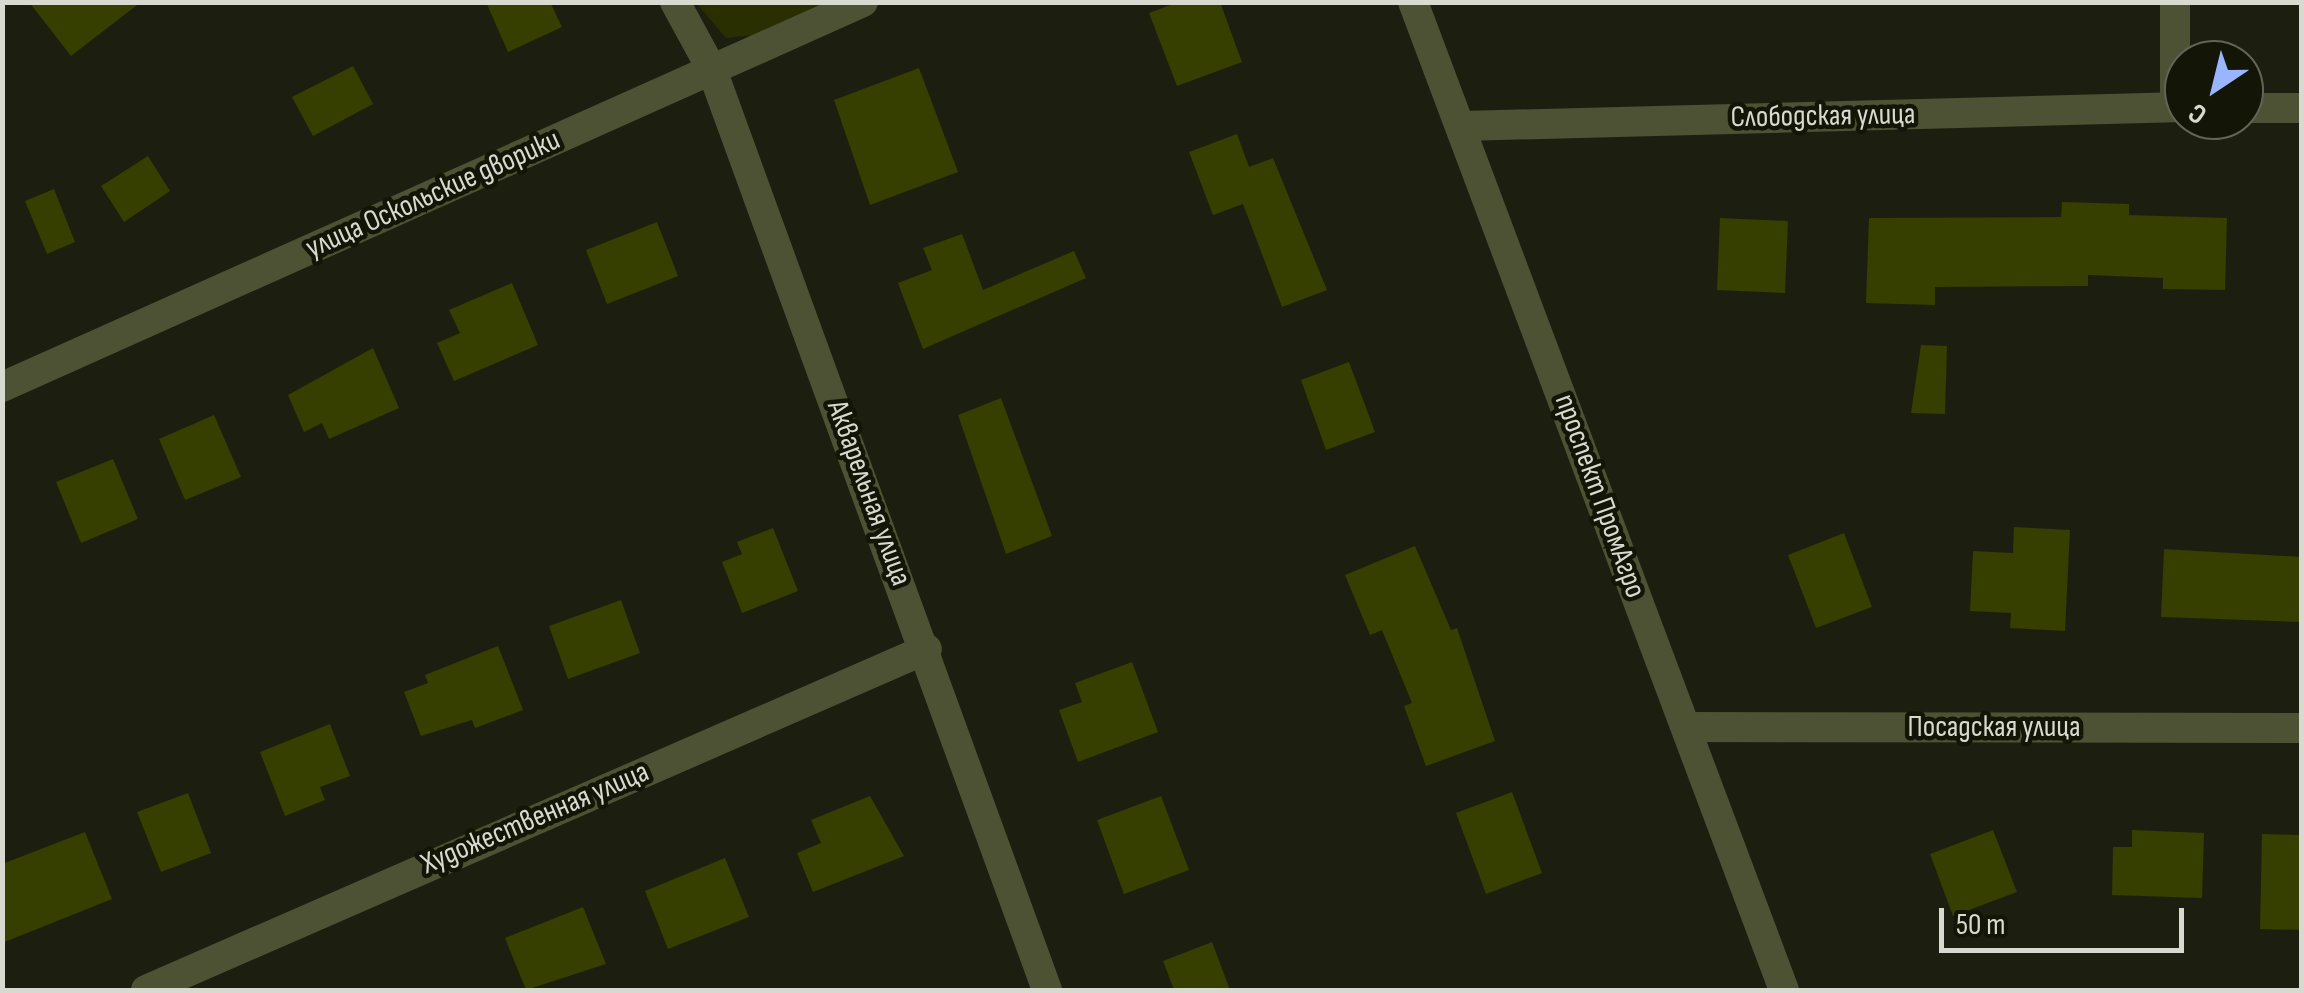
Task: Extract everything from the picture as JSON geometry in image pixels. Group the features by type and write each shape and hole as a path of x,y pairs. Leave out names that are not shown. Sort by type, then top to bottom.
{"street":[{"name":"Акварельная улица","path":"674,2 712,70 1047,990"},
{"name":"улица Оскольские дворики","path":"2,387 863,2"},
{"name":"проспект ПромАгро","path":"1413,2 1784,990"},
{"path":"2175,2 2177,40"},
{"name":"Слободская улица","path":"1462,126 2164,108"},
{"path":"2264,108 2302,108"},
{"name":"Художественная улица","path":"146,990 926,649"},
{"name":"Посадская улица","path":"1686,727 2302,728"}],"green space":[{"path":"696,3 829,3 754,35 726,38"}],"building":[{"path":"29,2 141,2 71,56"},
{"path":"486,2 550,2 562,27 508,52"},
{"path":"1178,2 1220,2 1242,62 1177,86 1149,13"},
{"path":"353,66 373,104 313,136 292,97"},
{"path":"919,68 958,172 870,205 834,100"},
{"path":"1237,134 1249,167 1273,158 1327,290 1282,307 1243,204 1213,215 1189,152"},
{"path":"148,156 170,191 124,222 101,186"},
{"path":"54,189 75,242 47,254 25,201"},
{"path":"2062,202 2129,204 2129,215 2227,218 2225,290 2163,289 2163,278 2088,275 2088,286 1935,287 1935,305 1866,303 1869,218 2061,217"},
{"path":"1720,218 1788,221 1785,293 1717,290"},
{"path":"657,222 678,276 607,304 586,250"},
{"path":"962,234 983,290 1074,251 1086,278 923,349 898,283 932,270 923,248"},
{"path":"512,283 538,345 454,381 437,343 460,333 449,310"},
{"path":"1921,345 1947,346 1945,414 1911,413"},
{"path":"373,348 399,408 329,439 322,423 304,432 288,395"},
{"path":"1349,362 1375,432 1326,450 1301,380"},
{"path":"1001,398 1052,536 1006,554 958,415"},
{"path":"214,415 241,477 185,500 159,439"},
{"path":"113,459 138,519 81,543 56,482"},
{"path":"2014,527 2070,530 2065,631 2010,628 2011,613 1970,611 1973,551 2013,553"},
{"path":"773,528 798,591 742,613 722,562 742,554 737,542"},
{"path":"1844,533 1872,607 1816,628 1788,555"},
{"path":"1415,546 1451,630 1457,628 1495,741 1426,766 1404,706 1412,703 1382,630 1370,635 1345,575"},
{"path":"2164,549 2302,557 2302,622 2161,617"},
{"path":"621,600 640,653 568,679 549,626"},
{"path":"498,646 523,710 475,728 472,720 421,736 404,692 428,683 425,675"},
{"path":"1132,662 1158,732 1078,762 1059,710 1082,702 1075,683"},
{"path":"330,724 350,776 320,787 325,800 285,816 260,752"},
{"path":"1512,792 1542,873 1486,894 1456,813"},
{"path":"188,793 211,853 161,872 137,812"},
{"path":"870,796 904,856 813,892 797,853 821,843 811,820"},
{"path":"1161,796 1189,870 1124,894 1097,820"},
{"path":"1993,830 2017,892 1953,916 1930,854"},
{"path":"2132,830 2204,833 2202,898 2112,895 2113,847 2132,847"},
{"path":"85,832 112,899 2,943 2,864"},
{"path":"2262,834 2302,835 2302,930 2260,929"},
{"path":"725,858 749,917 668,949 645,891"},
{"path":"583,907 606,964 526,990 505,938"},
{"path":"1212,942 1230,990 1174,990 1163,961"}]}
